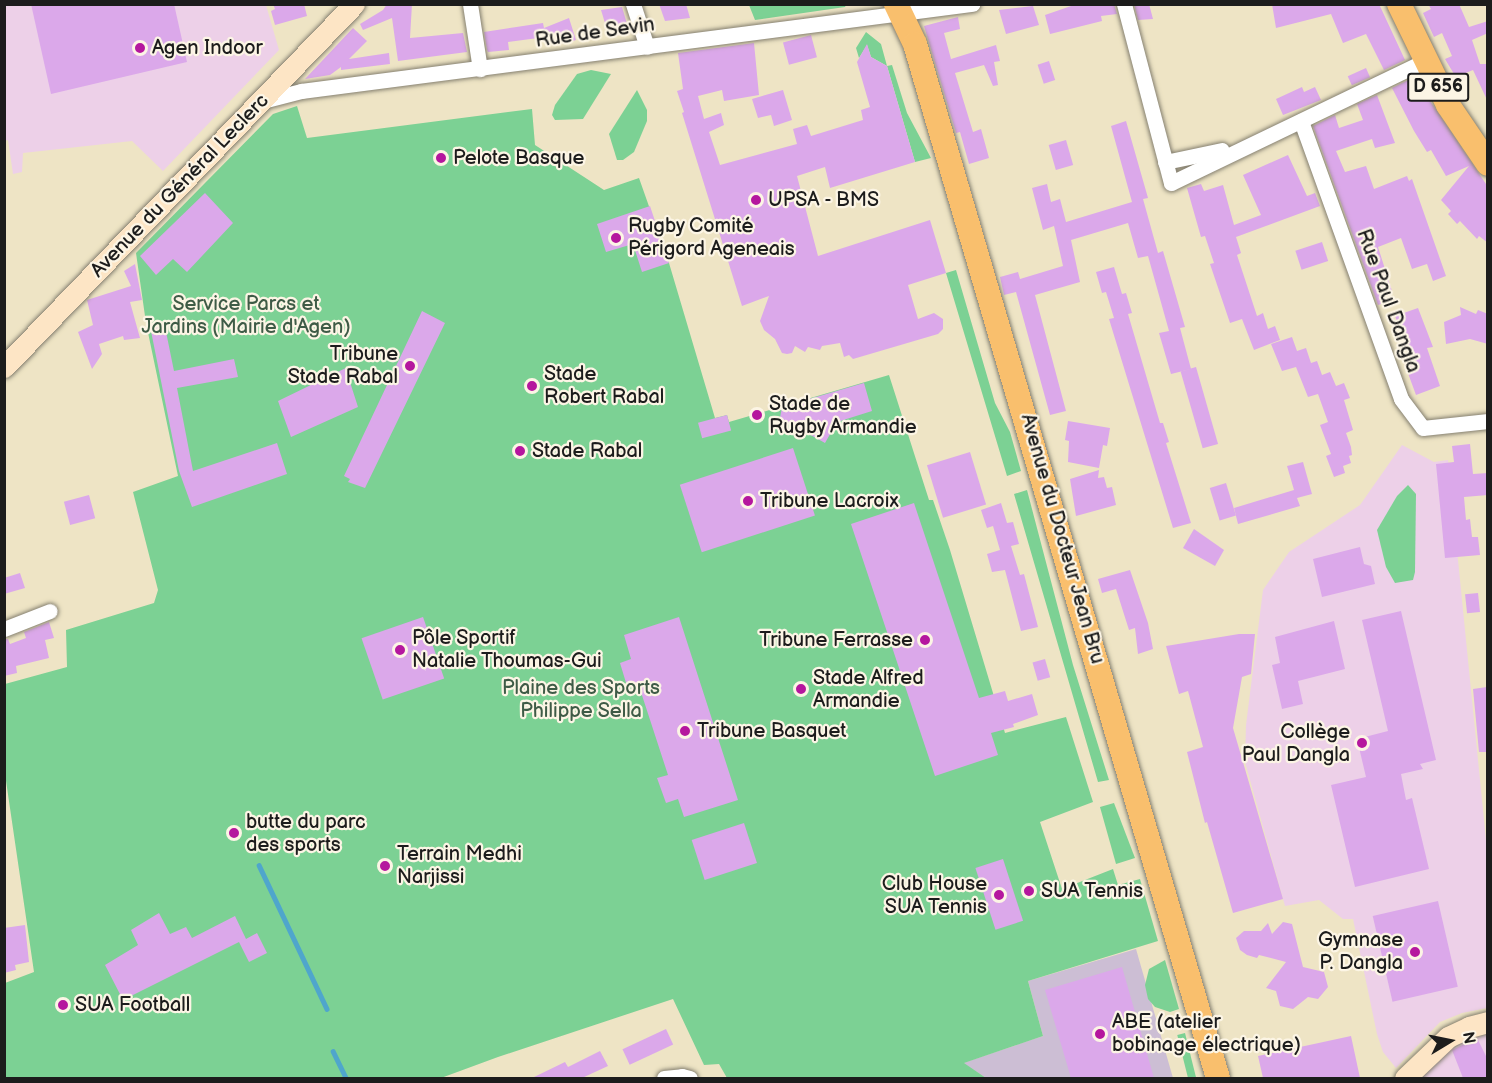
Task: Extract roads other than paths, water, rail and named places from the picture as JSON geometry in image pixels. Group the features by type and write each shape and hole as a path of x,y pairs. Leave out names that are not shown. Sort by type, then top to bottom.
{"main road":[{"name":"D 656","path":"1399,4 1448,105 1488,164"},
{"name":"Avenue du Docteur Jean Bru","path":"891,9 912,36 1218,1078"},
{"path":"891,9 917,104 944,141"},
{"name":"Avenue du Docteur Jean Bru","path":"1207,1078 1209,1042"}],"street":[{"name":"Avenue du Général Leclerc","path":"4,367 354,4"},
{"path":"470,4 480,69"},
{"path":"633,4 647,47"},
{"name":"Rue de Sevin","path":"261,101 301,91 647,47 891,9 972,4"},
{"path":"1124,4 1171,183 1425,61"},
{"name":"Rue Paul Dangla","path":"1301,121 1401,399 1423,428 1488,421"},
{"path":"1165,162 1204,155 1268,137"},
{"path":"4,629 50,611"},
{"path":"1405,1078 1448,1037 1469,1027 1488,1022"},
{"path":"664,1078 682,1076 690,1078"}],"waterway":[{"path":"259,865 327,1009"},
{"path":"333,1051 346,1078"}],"place":[{"name":"Agen Indoor","path":"140,48"},
{"name":"Pelote Basque","path":"441,158"},
{"name":"UPSA - BMS","path":"756,200"},
{"name":"Rugby Comité Périgord Ageneais","path":"616,238"},
{"name":"Tribune Stade Rabal","path":"410,366"},
{"name":"Stade Robert Rabal","path":"532,386"},
{"name":"Stade de Rugby Armandie","path":"757,415"},
{"name":"Stade Rabal","path":"520,451"},
{"name":"Tribune Lacroix","path":"748,501"},
{"name":"Tribune Ferrasse","path":"925,640"},
{"name":"Pôle Sportif Natalie Thoumas-Gui","path":"400,650"},
{"name":"Stade Alfred Armandie","path":"801,689"},
{"name":"Tribune Basquet","path":"685,731"},
{"name":"Collège Paul Dangla","path":"1362,743"},
{"name":"butte du parc des sports","path":"234,833"},
{"name":"Terrain Medhi Narjissi","path":"385,866"},
{"name":"SUA Tennis","path":"1029,891"},
{"name":"Club House SUA Tennis","path":"999,895"},
{"name":"Gymnase P. Dangla","path":"1415,952"},
{"name":"SUA Football","path":"63,1005"},
{"name":"ABE (atelier bobinage électrique)","path":"1100,1034"}],"park label":[{"name":"Service Parcs et Jardins (Mairie d'Agen)","path":"246,316"},
{"name":"Plaine des Sports Philippe Sella","path":"581,700"}]}
